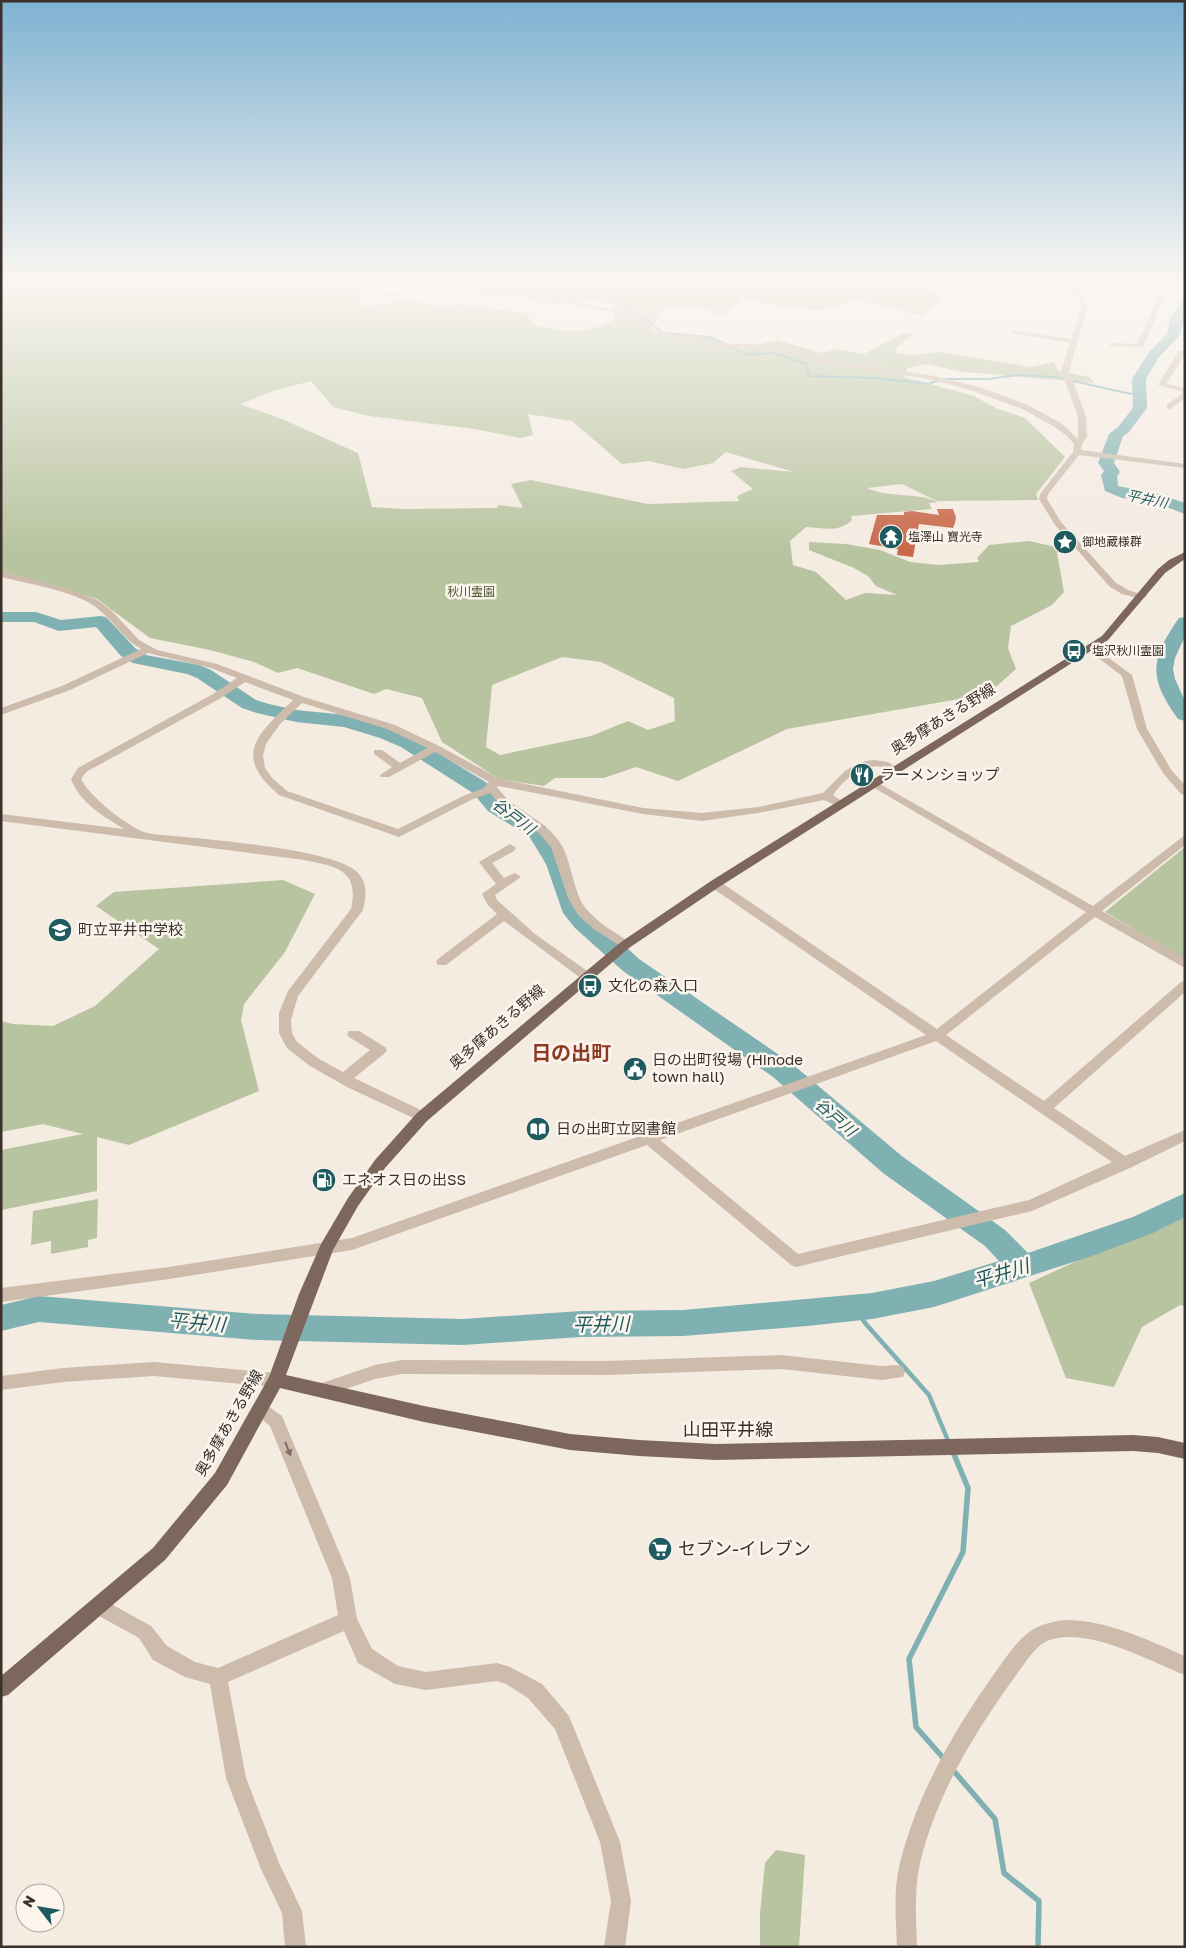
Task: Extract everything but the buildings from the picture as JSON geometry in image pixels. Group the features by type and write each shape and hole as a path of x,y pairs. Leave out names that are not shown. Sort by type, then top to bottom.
{"main road":[{"name":"奥多摩あきる野線","path":"1,1688 159,1554 221,1478 262,1409 279,1373 307,1294 326,1248 353,1202 380,1164 422,1117 586,976 625,945 715,884 1091,648 1118,627 1162,569 1185,555"},
{"name":"山田平井線","path":"279,1373 322,1390 424,1414 570,1442 639,1448 716,1452 1132,1443 1158,1445 1185,1451"}],"street":[{"path":"883,370 916,375 976,390 1038,413 1066,431 1077,448 1090,453 1185,466"},
{"path":"1065,370 1083,421 1084,437 1044,494 1045,505 1075,543 1113,585 1125,592 1142,596"},
{"path":"1171,370 1162,385 1185,390"},
{"path":"1185,394 1170,407 1185,407"},
{"path":"1,574 68,592 94,602 103,608 136,642 148,649 171,657 209,665 300,699 391,727 494,784 643,811 702,817 758,810 827,796 836,783 849,773 864,766 880,763 896,771"},
{"path":"1091,648 1127,675 1142,728 1168,773 1185,792"},
{"path":"1,712 66,688 148,649"},
{"path":"143,836 89,798 78,787 76,779 82,770 217,696 244,678"},
{"path":"300,699 265,736 257,749 258,767 268,782 283,793 400,833 467,798 488,790 494,784"},
{"path":"385,775 432,750"},
{"path":"378,752 399,767"},
{"path":"494,784 497,797 511,811 537,826 552,839 568,873 577,904 585,916 625,945"},
{"path":"875,784 1185,964"},
{"path":"827,796 841,805"},
{"path":"1,817 321,860 339,865 357,878 361,898 357,910 292,994 286,1008 284,1023 292,1046 308,1059 422,1117"},
{"path":"1,1295 169,1273 352,1244 937,1036 1185,839"},
{"path":"503,884 485,862 510,848"},
{"path":"515,877 488,894 489,899 504,915 586,976"},
{"path":"715,884 1125,1164"},
{"path":"442,962 504,915"},
{"path":"1044,1109 1185,985"},
{"path":"346,1078 380,1050 354,1034"},
{"path":"649,1139 796,1261 1032,1205 1185,1135"},
{"path":"322,1390 375,1372 402,1367 606,1368 781,1362 892,1372"},
{"path":"1,1383 63,1375 154,1369 279,1373"},
{"path":"262,1409 276,1421 337,1568 348,1620 365,1656 395,1675 426,1681 497,1672 510,1676 535,1691 562,1723 610,1842 621,1901 614,1947"},
{"path":"98,1606 145,1632 160,1653 192,1670 218,1677 348,1620"},
{"path":"907,1947 904,1899 910,1863 929,1809 975,1716 1030,1643 1047,1632 1086,1628 1120,1639 1185,1666"},
{"path":"218,1677 236,1778 271,1869 292,1911 296,1947"}],"green space":[{"name":"秋川霊園","path":"1,370 906,370 904,377 974,396 996,408 1025,418 1065,457 1036,494 1038,500 937,501 902,484 867,488 884,493 921,497 938,502 929,503 932,509 851,516 852,520 842,527 825,529 806,527 790,541 793,565 816,572 846,600 865,593 897,595 876,586 868,576 854,568 809,550 809,542 846,544 880,550 910,562 938,565 979,562 977,558 989,545 1029,541 1056,547 1064,592 1052,605 1011,626 1008,648 1016,669 988,694 787,729 678,781 636,767 604,778 555,778 544,786 499,779 442,742 422,698 386,689 374,694 297,668 278,673 254,662 210,650 150,638 97,599 1,571","holes":["311,381 333,407 369,416 475,429 520,438 533,435 528,414 572,421 622,464 649,461 683,469 713,463 726,452 794,472 741,467 731,471 753,489 737,496 739,501 648,504 531,480 511,484 523,508 499,505 497,508 404,509 372,507 358,453 282,419 240,404 273,391","562,657 601,662 674,698 675,721 648,730 628,721 591,736 500,755 486,747 492,685"]},
{"path":"954,370 1058,370 1090,377 1094,383"},
{"path":"1185,847 1185,959 1105,912"},
{"path":"283,880 315,894 285,952 244,1004 241,1020 259,1091 129,1145 97,1137 97,1191 1,1210 1,1150 83,1134 43,1124 1,1132 1,1021 13,1024 53,1026 95,1006 159,949 96,906 114,892"},
{"path":"98,1199 97,1238 88,1240 88,1247 51,1254 51,1241 31,1245 33,1211"},
{"path":"1185,1211 1185,1306 1180,1305 1142,1327 1114,1387 1066,1378 1029,1283"},
{"path":"776,1850 805,1855 799,1947 760,1947 760,1913 765,1863"}],"waterway":[{"path":"807,370 809,376 875,378 928,384 942,379 988,379 1018,375 1055,377 1131,394 1140,393"},
{"name":"平井川","path":"1145,370 1139,379 1138,386 1140,408 1123,430 1116,434 1106,463 1112,472 1109,475 1111,488 1122,493 1159,498 1185,509"},
{"name":"谷戸川","path":"1,617 36,617 59,626 100,621 128,652 140,659 192,669 204,674 249,704 264,709 296,716 346,721 387,734 408,743 480,788 495,806 537,831 548,846 557,864 571,908 583,922 631,965 782,1070 893,1165 995,1238 1023,1266"},
{"name":"平井川","path":"1185,622 1176,635 1165,658 1164,669 1169,690 1185,715"},
{"name":"平井川","path":"1023,1266 1082,1248 1143,1225 1185,1204"},
{"name":"平井川","path":"1,1318 39,1309 257,1327 463,1332 581,1324 683,1323 872,1306 934,1294 1023,1266"},
{"path":"855,1307 865,1323 929,1395 949,1443"},
{"path":"945,1760 916,1727 909,1659 963,1552 968,1488 953,1452"},
{"path":"952,1769 995,1819 1004,1873 1039,1901 1038,1947"}],"place":[{"name":"塩澤山 寶光寺","path":"891,537"},
{"name":"御地蔵様群","path":"1065,542"},
{"name":"塩沢秋川霊園","path":"1074,651"},
{"name":"ラーメンショップ","path":"862,775"},
{"name":"町立平井中学校","path":"60,930"},
{"name":"文化の森入口","path":"590,986"},
{"name":"日の出町役場 (Hinode town hall)","path":"635,1069"},
{"name":"日の出町立図書館","path":"538,1129"},
{"name":"エネオス日の出SS","path":"324,1180"},
{"name":"セブン-イレブン","path":"660,1549"}],"district":[{"name":"日の出町","path":"571,1053"}]}
